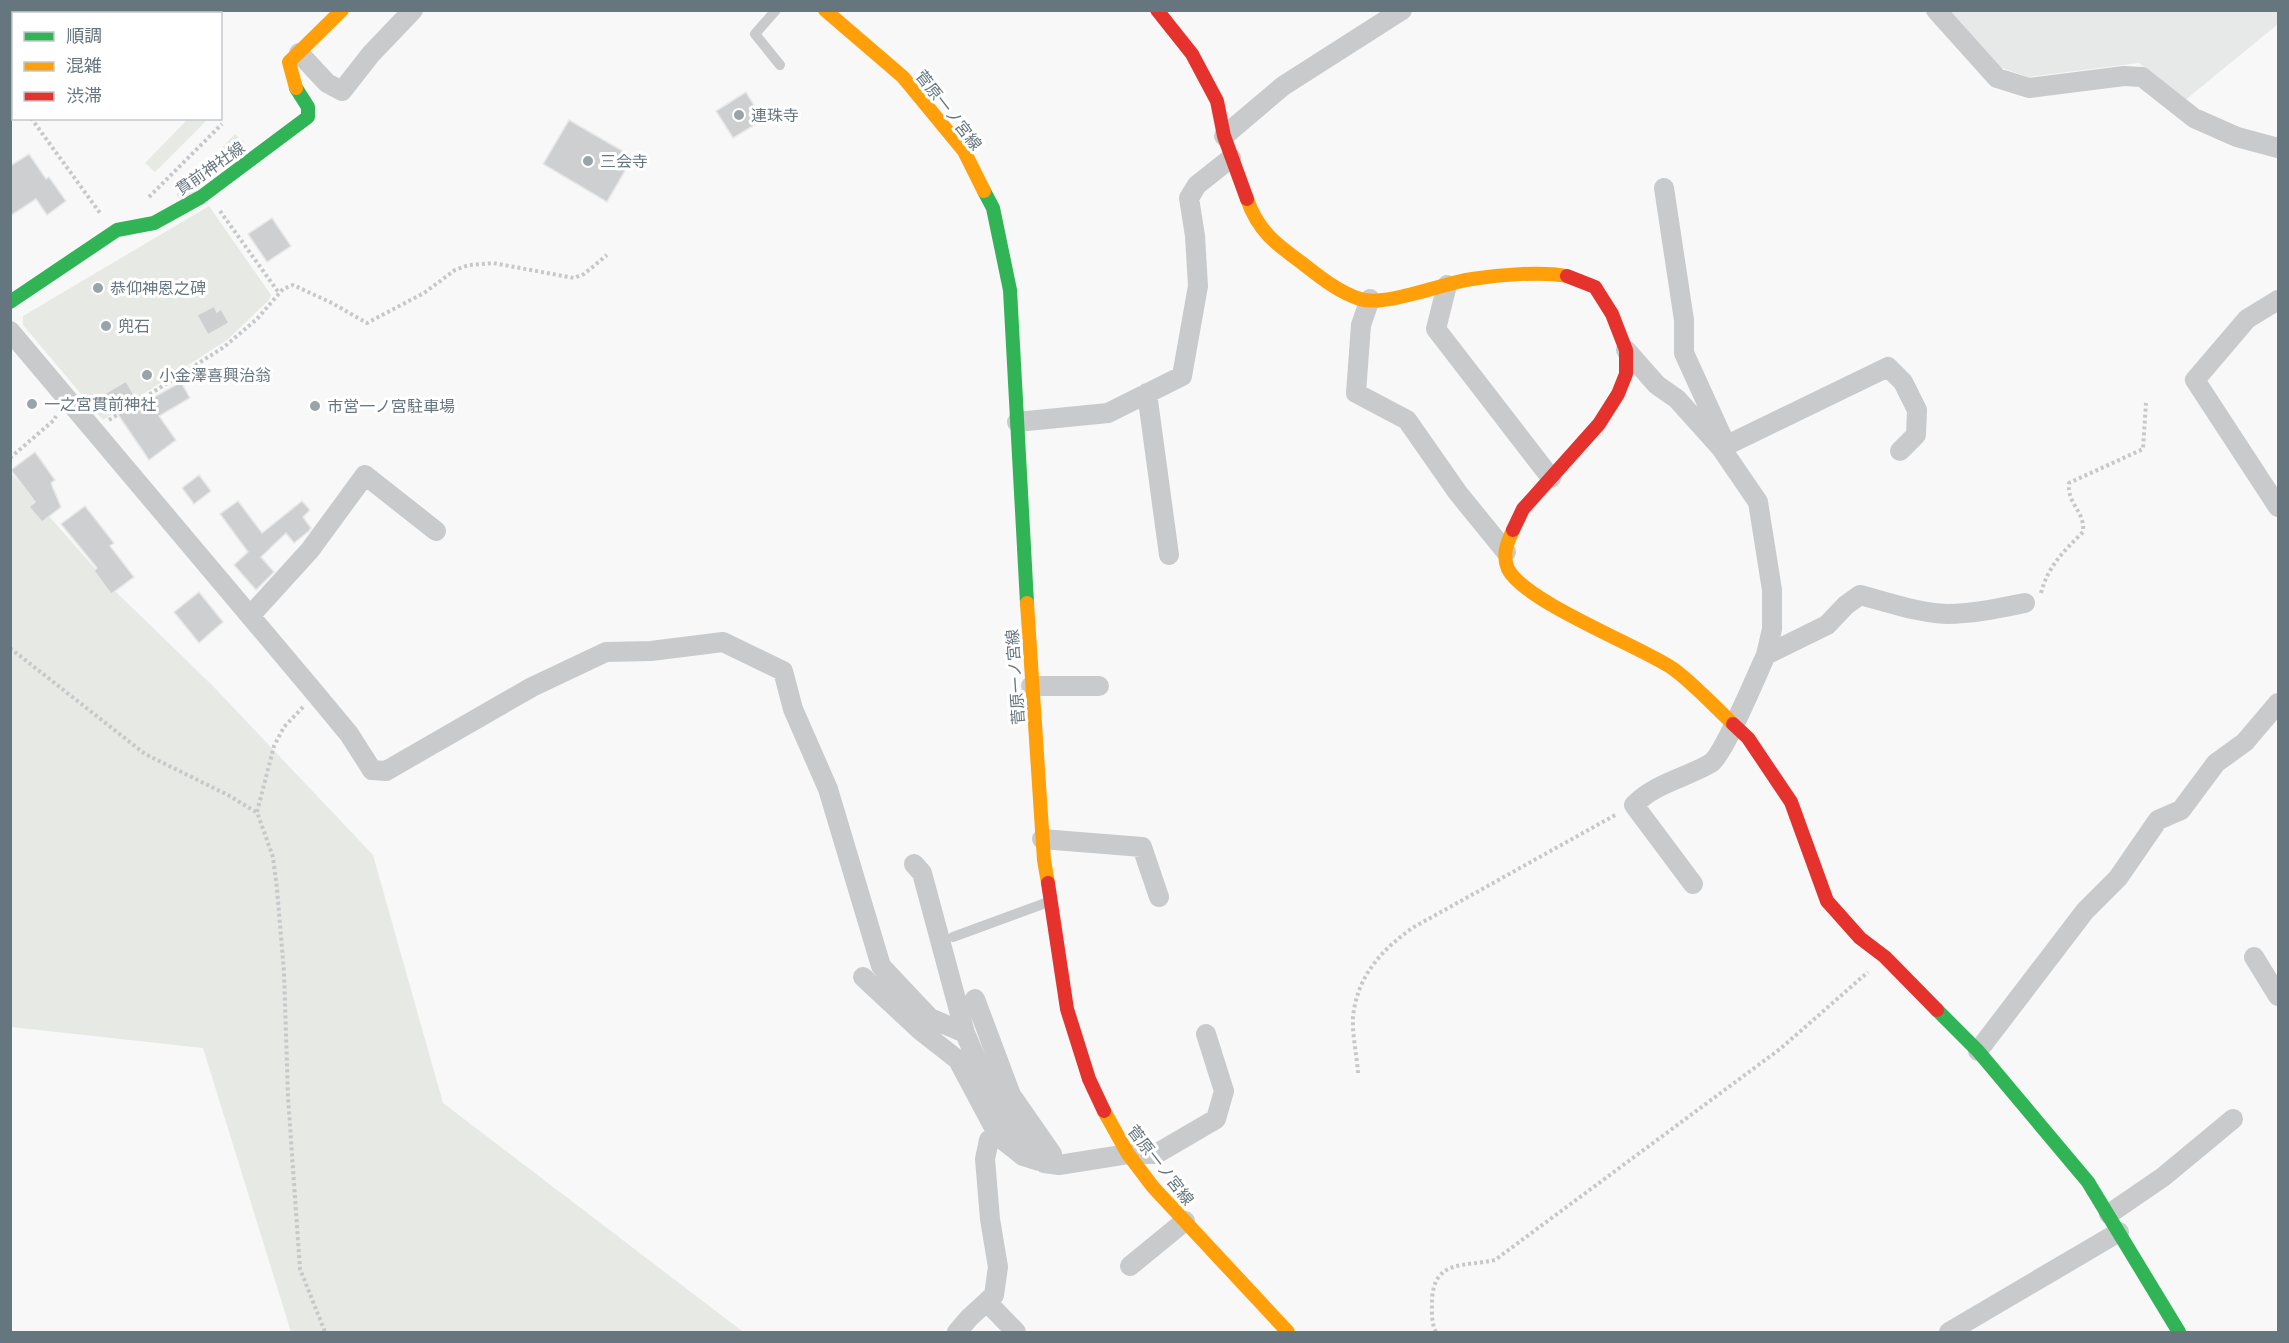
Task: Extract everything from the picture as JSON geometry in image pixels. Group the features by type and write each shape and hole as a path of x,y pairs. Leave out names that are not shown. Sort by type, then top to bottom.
{"street":[{"path":"342,10 298,53 327,83 342,91 371,54 413,10"},
{"name":"菅原一ノ宮線","path":"825,10 909,85 964,151 993,208 1010,290 1042,839 1071,1019 1089,1079 1110,1125 1153,1187 1288,1332"},
{"path":"1157,10 1192,54 1217,101 1224,136 1252,216 1271,240 1333,287 1362,300 1388,299 1471,279 1553,273 1574,277 1595,287 1612,314 1626,350 1657,385 1682,404 1724,446"},
{"path":"1224,136 1283,86 1402,10"},
{"path":"1936,10 1997,78 2029,88 2124,75 2142,77 2194,118 2237,136 2278,148"},
{"name":"貫前神社線","path":"10,302 117,230 154,223 207,193 308,117 308,107 292,83 290,62 298,53"},
{"path":"1017,422 1108,413 1182,376 1198,286 1195,236 1189,198 1197,185 1232,158"},
{"path":"1664,188 1684,320 1682,404"},
{"path":"1447,285 1437,329 1551,478"},
{"path":"1370,299 1361,325 1356,393 1407,420 1458,493 1506,552"},
{"path":"2278,300 2247,319 2195,380 2278,507"},
{"path":"10,332 349,734 372,771 386,771 532,687 606,652 651,651 723,642 783,671 792,709 828,789 881,966 930,1018 965,1033"},
{"path":"1626,350 1626,374 1618,394 1599,424 1523,509 1506,544 1505,559 1509,571 1534,596 1673,669 1748,738 1791,802 1827,901 1860,938 1885,957 1978,1051 2088,1182 2178,1332"},
{"path":"1684,353 1724,446 1758,502 1772,590 1772,629 1766,655 1734,725 1713,761 1644,794 1634,805 1693,884"},
{"path":"1724,446 1888,367 1903,382 1917,410 1916,435 1900,451"},
{"path":"1147,393 1169,555"},
{"path":"250,616 310,550 365,475 436,531"},
{"path":"1766,655 1827,625 1846,604 1860,595 1947,614 1996,609 2025,603"},
{"path":"1032,686 1099,686"},
{"path":"1978,1051 2085,911 2118,878 2158,820 2181,810 2216,763 2245,742 2278,703"},
{"path":"1042,839 1142,847 1159,897"},
{"path":"914,864 922,873 965,1033 995,1103 1052,1164"},
{"path":"2254,957 2278,996"},
{"path":"863,978 921,1031 958,1060 999,1137 1023,1156 1052,1164 1128,1154 1156,1154 1216,1119 1224,1092 1206,1034"},
{"path":"975,999 1011,1095 1052,1164"},
{"path":"2109,1214 2163,1177 2233,1119"},
{"path":"957,1332 994,1295 998,1267 990,1219 985,1159 989,1140 999,1137"},
{"path":"1130,1266 1185,1221"},
{"path":"1958,1330 2119,1232"},
{"path":"987,1302 1016,1332"}],"lane":[{"path":"776,10 755,34 780,65"},
{"path":"953,937 1051,901"}],"path":[{"path":"32,120 102,216"},
{"path":"161,185 222,124"},
{"path":"207,193 279,293"},
{"path":"93,430 224,347 257,319 279,293 292,285 367,322 424,293 455,270 469,265 493,263 574,278 584,274 607,255"},
{"path":"10,458 54,420 61,391"},
{"path":"2025,603 2035,601 2040,595 2045,577 2058,557 2083,532 2084,520 2068,494 2069,483 2143,449 2146,403"},
{"path":"10,648 145,754 228,795 256,812"},
{"path":"315,693 284,727 274,746 257,812 273,856 281,937 289,1109 300,1269 325,1332"},
{"path":"1359,1073 1353,1018 1359,990 1373,963 1390,944 1414,927 1634,805"},
{"path":"1436,1332 1432,1312 1433,1288 1440,1274 1453,1267 1495,1260 1780,1049 1885,957"}],"shaded area":[{"path":"2278,10 2278,24 2184,101 2139,63 2028,77 1999,67 1947,11"},
{"path":"187,120 207,120 155,172 145,163"},
{"path":"235,134 244,142 184,203 176,195"},
{"path":"209,206 271,295 269,300 227,340 103,420 23,325 23,316"},
{"path":"10,472 115,591 212,685 373,855 443,1103 742,1331 747,1332 291,1332 203,1048 11,1027"}],"building":[{"name":"連珠寺","path":"746,92 763,120 733,138 716,111"},
{"name":"三会寺","path":"569,120 633,157 607,202 543,164"},
{"path":"29,154 46,179 49,177 66,201 47,215 36,199 10,216 10,166"},
{"path":"272,218 291,246 267,262 248,234"},
{"path":"214,306 217,312 221,309 229,323 208,335 197,315"},
{"path":"126,381 140,405 181,382 190,398 159,416 176,440 149,460 104,394"},
{"path":"35,452 55,480 51,483 61,507 42,522 29,507 35,502 11,470"},
{"path":"199,475 211,491 194,504 182,488"},
{"path":"238,501 262,533 302,501 310,510 303,517 311,528 309,531 294,543 286,533 261,557 274,572 256,590 234,565 248,552 220,514"},
{"path":"85,506 114,543 110,546 134,577 111,594 94,571 97,568 61,524"},
{"path":"199,592 223,622 199,643 174,612"}],"traffic: fast":[{"path":"10,302 117,230 154,223 201,197 308,117 308,107 296,88"},
{"path":"984,191 993,208 1010,290 1027,603"},
{"path":"1937,1010 1978,1051 2088,1182 2179,1332"}],"traffic: slow":[{"path":"296,88 289,62 342,10"},
{"path":"825,10 903,77 964,151 984,191"},
{"path":"1247,199 1262,228 1276,243 1330,284 1360,299 1384,300 1460,281 1494,276 1532,274 1567,276"},
{"path":"1513,530 1507,544 1505,559 1508,569 1518,582 1558,609 1672,668 1733,724"},
{"path":"1027,603 1044,860 1048,883"},
{"path":"1104,1111 1128,1154 1153,1187 1288,1332"}],"traffic: jam":[{"path":"1157,10 1192,54 1217,101 1224,136 1247,199"},
{"path":"1513,530 1523,509 1599,424 1618,394 1626,374 1626,350 1612,314 1595,287 1567,276"},
{"path":"1733,724 1748,738 1791,802 1827,901 1860,938 1885,957 1937,1010"},
{"path":"1048,883 1067,1009 1089,1079 1104,1111"}],"place":[{"name":"連珠寺","path":"739,115"},
{"name":"三会寺","path":"588,161"},
{"name":"恭仰神恩之碑","path":"98,288"},
{"name":"兜石","path":"106,326"},
{"name":"小金澤喜興治翁","path":"147,375"},
{"name":"一之宮貫前神社","path":"32,404"},
{"name":"市営一ノ宮駐車場","path":"315,406"}]}
